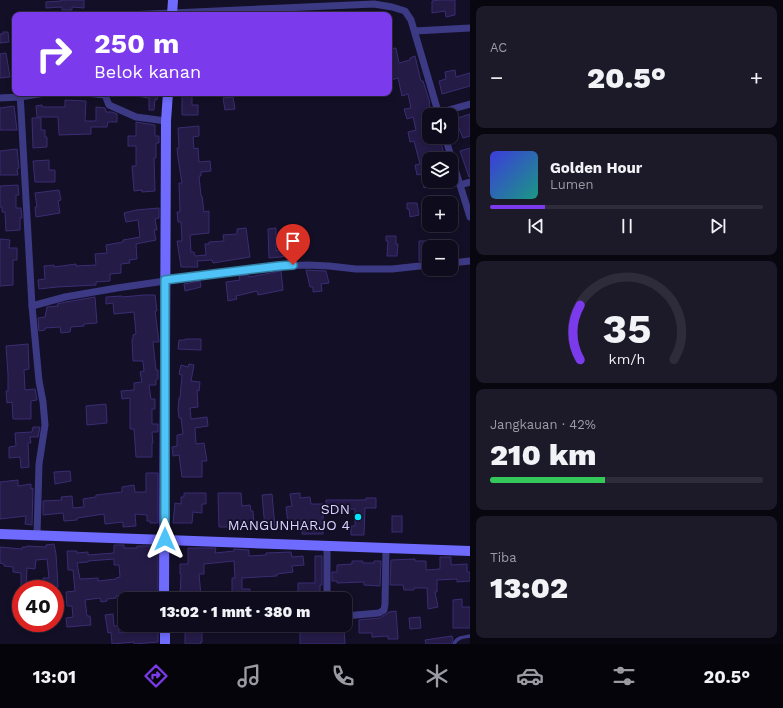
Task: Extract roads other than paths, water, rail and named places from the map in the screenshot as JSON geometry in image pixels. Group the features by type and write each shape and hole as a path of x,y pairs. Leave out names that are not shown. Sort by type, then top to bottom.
{"street":[{"path":"172,12 173,0"},
{"path":"212,12 374,4 405,11 411,20 415,31 436,108"},
{"path":"415,31 470,28"},
{"path":"0,98 13,96"},
{"path":"20,96 32,306 45,426 39,464 37,535"},
{"path":"106,96 109,105 136,117 166,121"},
{"path":"164,592 166,121 168,96"},
{"path":"457,108 470,104"},
{"path":"447,144 470,217"},
{"path":"460,184 470,182"},
{"path":"458,262 470,261"},
{"path":"32,306 66,297 165,280 279,266 315,266 356,269 392,269 422,267"},
{"path":"0,534 470,551"},
{"path":"327,546 327,592"},
{"path":"352,615 379,613 384,610 386,548"},
{"path":"165,632 165,644"}],"lane":[{"path":"454,644 460,638 470,636"}],"place":[{"name":"SDN MANGUNHARJO 4","path":"358,517"}]}
